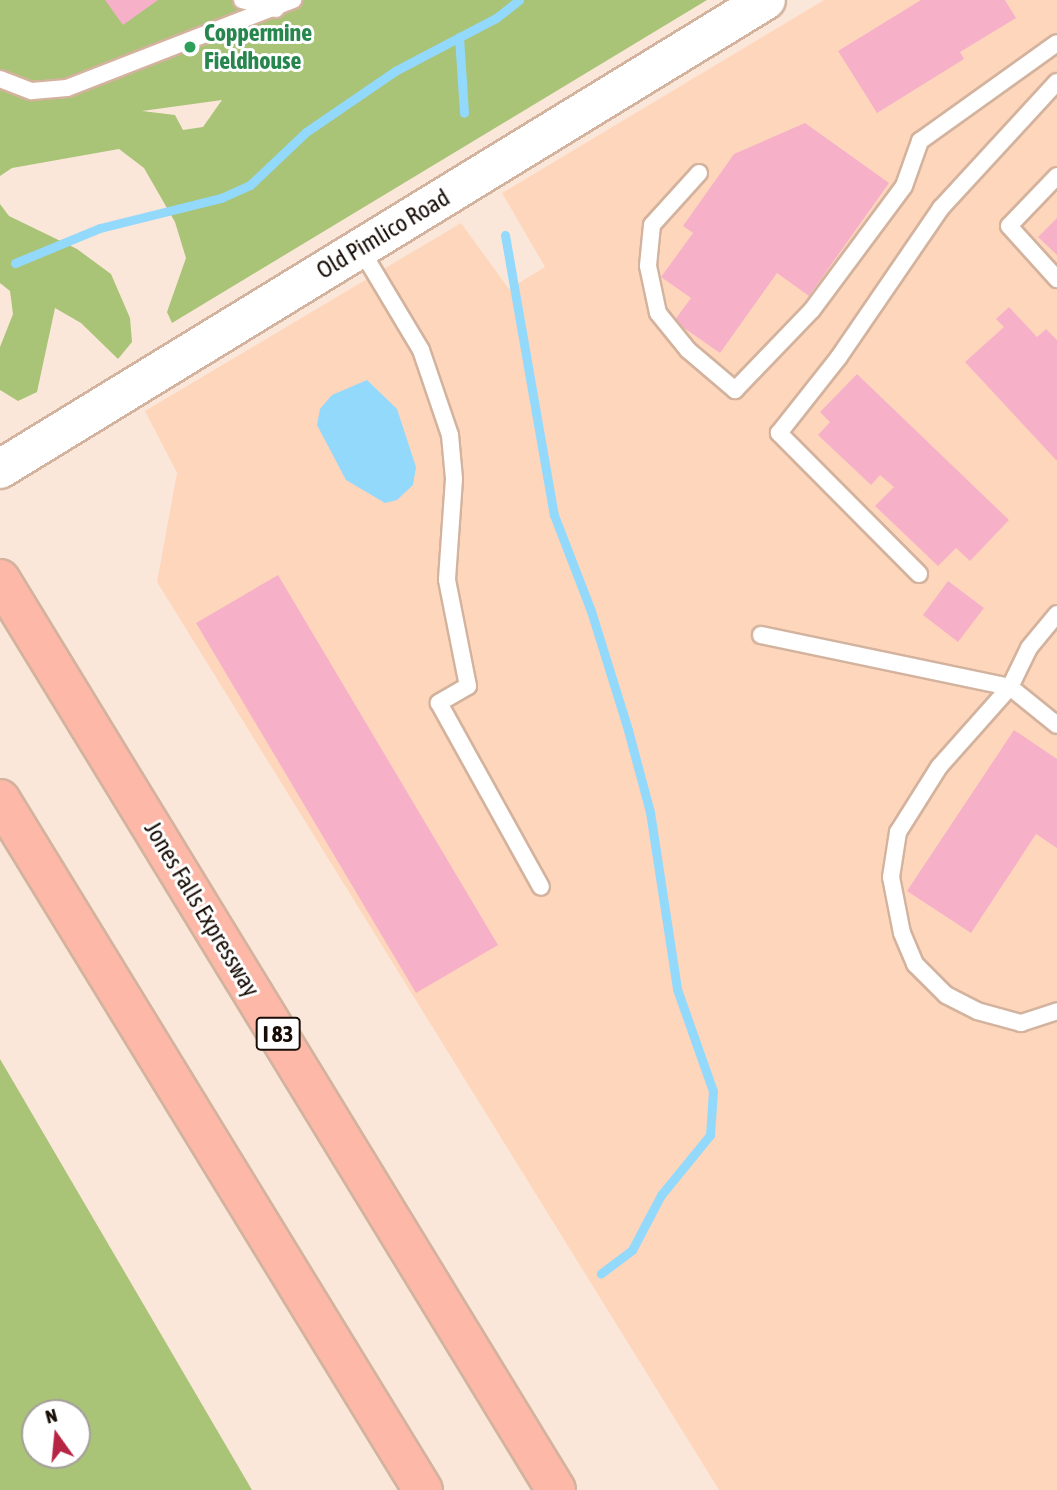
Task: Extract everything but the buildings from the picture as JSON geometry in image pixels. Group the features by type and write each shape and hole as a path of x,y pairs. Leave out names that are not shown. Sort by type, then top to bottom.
{"highway":[{"name":"Jones Falls Expressway","path":"0,579 556,1490"},
{"path":"0,799 423,1490"}],"street":[{"name":"Old Pimlico Road","path":"0,469 766,0"}],"lane":[{"path":"242,0 276,9"},
{"path":"0,79 33,91 67,88 276,9 293,0"},
{"path":"699,173 652,225 648,266 658,313 688,350 735,390 827,289 904,186 920,141 1057,43"},
{"path":"919,574 779,433 839,356 941,208 1057,82"},
{"path":"1057,176 1009,226 1057,279"},
{"path":"360,248 421,350 438,391 450,435 454,479 447,580 468,687 439,704 541,887"},
{"path":"1057,614 1029,648 1010,687 939,767 898,832 891,877 895,904 915,964 946,995 976,1011 1021,1023 1057,1011"},
{"path":"761,635 1010,687 1057,725"}],"shaded area":[{"path":"824,0 1057,0 1057,1490 719,1490 157,582 177,473 145,411 461,223 509,289 545,267 502,193"}],"green space":[{"path":"0,0 707,0 172,323 167,312 186,258 175,222 144,168 119,149 12,168 0,176","holes":["222,100 203,127 183,130 175,115 142,111"]},
{"path":"0,204 9,216 77,249 111,274 130,318 132,342 118,359 81,323 55,308 37,392 18,401 0,390 0,347 13,314 10,291 0,283"},
{"path":"0,1059 252,1490 0,1490"}],"water":[{"path":"367,380 397,409 416,467 413,485 397,500 385,503 346,480 317,425 320,409 332,395"}],"waterway":[{"path":"15,263 100,228 221,198 250,185 306,132 395,71 496,18 519,0"},
{"path":"459,37 464,113"},
{"path":"505,235 554,515 591,611 628,730 650,812 677,989 713,1091 710,1135 661,1195 632,1250 601,1273"}],"place":[{"name":"Coppermine Fieldhouse","path":"190,47"}]}
